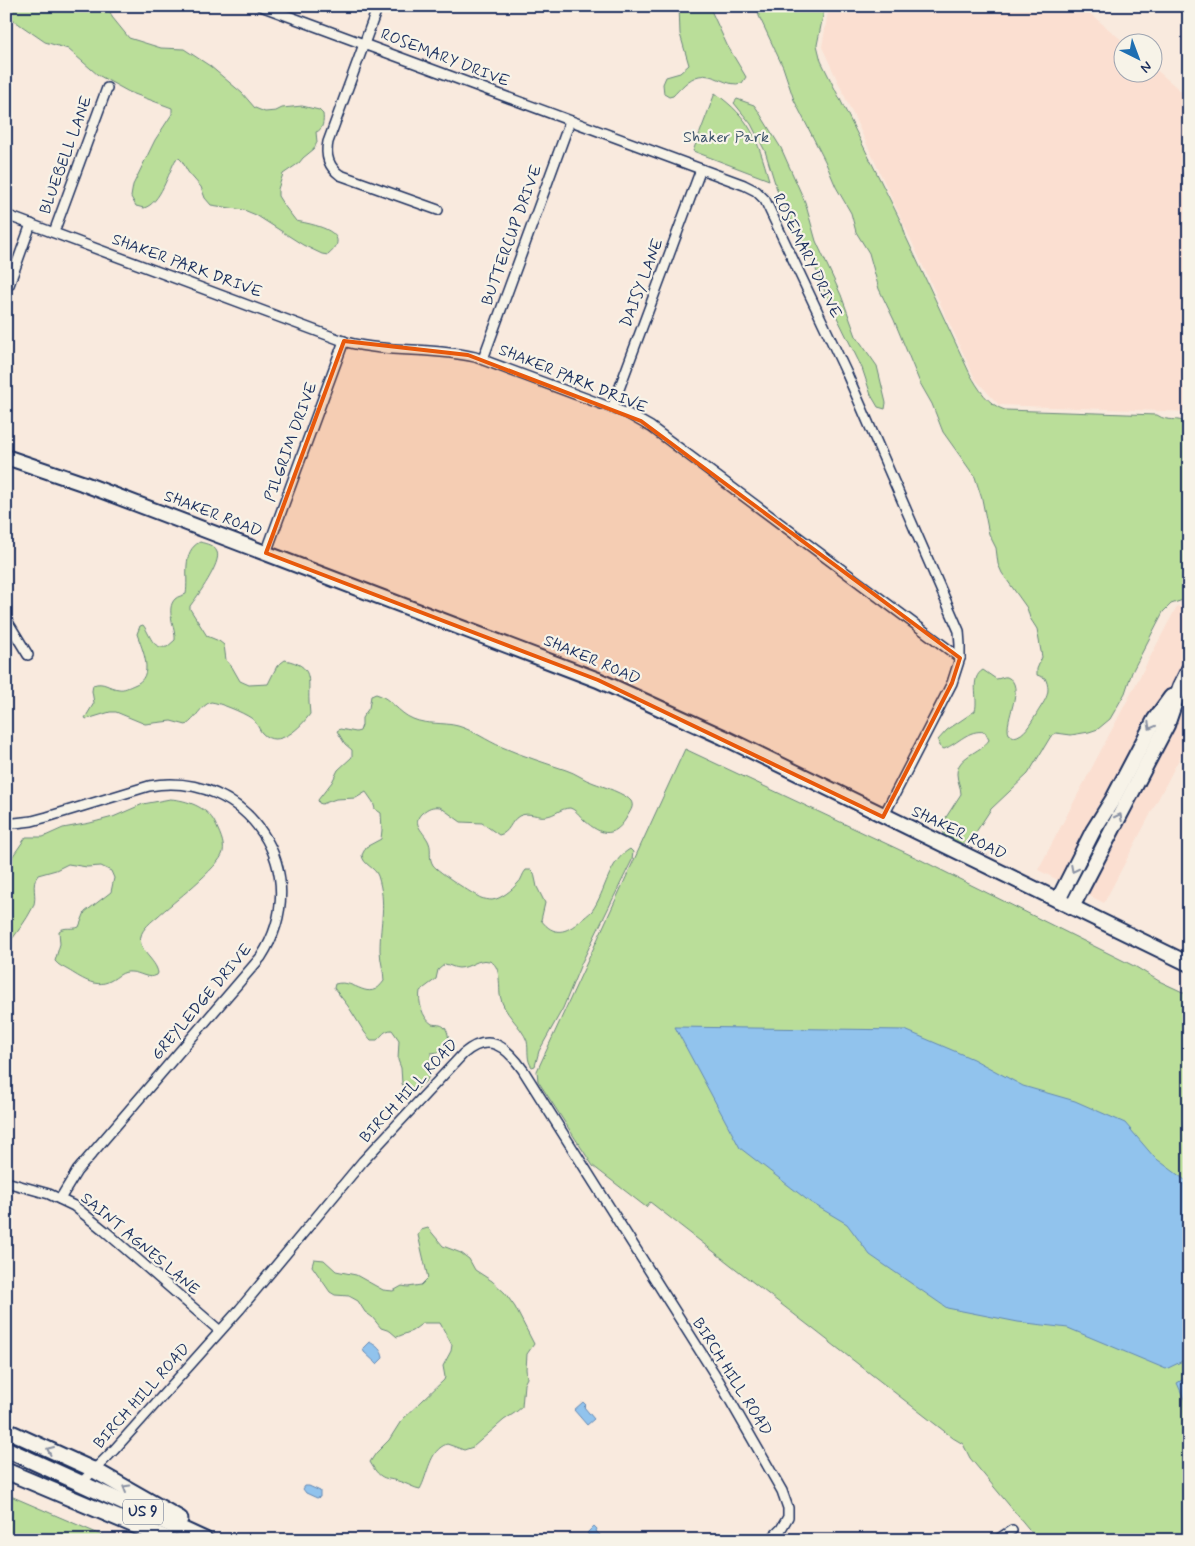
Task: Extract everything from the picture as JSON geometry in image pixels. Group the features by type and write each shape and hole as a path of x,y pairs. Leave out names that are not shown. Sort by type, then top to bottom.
{"main road":[{"name":"SHAKER ROAD","path":"6,457 74,480 598,680 723,738 1189,964"},
{"path":"1072,907 1166,725 1189,669"},
{"path":"1058,900 1093,831 1113,799 1155,719 1180,687"},
{"path":"6,1430 94,1470 191,1525 213,1540"},
{"name":"US 9","path":"6,1449 205,1540"},
{"path":"6,1470 64,1488 73,1488 81,1483"},
{"name":"US 9","path":"6,1470 170,1540"}],"street":[{"name":"ROSEMARY DRIVE","path":"261,6 701,169 752,189 762,197 769,208 847,374 953,616 960,638 960,658"},
{"path":"378,6 326,152 329,162 335,171 344,176 438,210"},
{"name":"BLUEBELL LANE","path":"54,232 106,88"},
{"name":"BUTTERCUP DRIVE","path":"483,360 570,121"},
{"name":"DAISY LANE","path":"612,408 701,169"},
{"name":"SHAKER PARK DRIVE","path":"6,215 344,341 360,345 458,354 483,360 612,408 646,424 960,658"},
{"name":"BLUEBELL LANE","path":"8,285 31,224"},
{"name":"PILGRIM DRIVE","path":"266,553 344,341"},
{"path":"6,619 28,655"},
{"path":"883,816 952,683 960,658"},
{"name":"GREYLEDGE DRIVE","path":"6,824 47,817 149,786 180,784 205,789 234,805 252,819 272,849 280,876 281,902 277,924 269,944 261,957 77,1171 60,1199"},
{"name":"BIRCH HILL ROAD","path":"81,1483 220,1331 276,1267 363,1161 463,1054 480,1043 489,1043 498,1045 510,1054 523,1070 719,1381 782,1491 788,1508 788,1517 782,1529 770,1540"},
{"name":"SAINT AGNES LANE","path":"6,1182 60,1199 74,1206 220,1331"},
{"path":"997,1540 1012,1530"}],"highlighted area":[{"path":"344,341 468,355 641,421 960,658 952,683 883,817 598,680 266,553"}],"shaded area":[{"path":"829,6 980,6 996,14 997,6 1081,6 1112,32 1112,82 1162,82 1162,75 1189,98 1189,412 999,405 975,379 822,47"},
{"path":"1177,606 1189,609 1189,740 1104,903 1038,870"}],"green space":[{"path":"6,6 108,6 112,17 129,38 161,48 184,49 210,66 242,93 255,108 265,112 302,106 319,110 323,114 323,122 322,127 316,132 317,142 314,149 283,174 278,189 278,196 296,221 321,227 334,235 337,240 335,247 328,255 322,254 303,245 256,215 244,210 211,205 205,198 201,187 179,158 176,159 155,200 144,208 136,206 131,197 133,185 155,140 172,114 172,108 129,92 98,75 68,49 45,42 6,15"},
{"path":"679,6 709,6 727,45 746,77 742,83 731,83 705,75 688,81 673,96 669,97 664,94 663,84 666,77 680,73 689,65 680,34"},
{"path":"757,6 825,6 817,45 821,61 902,224 906,237 970,374 980,390 993,404 1005,410 1157,415 1165,419 1180,420 1189,424 1189,598 1171,604 1163,612 1132,672 1125,693 1110,719 1098,729 1089,732 1071,735 1056,733 1051,736 1028,774 991,809 974,835 963,844 952,841 944,835 943,822 961,794 957,774 958,768 965,759 989,740 985,732 969,734 944,749 939,746 938,740 947,730 975,711 975,683 976,678 983,670 996,679 1007,677 1013,681 1015,695 1009,721 1009,734 1014,737 1018,736 1027,729 1048,693 1045,678 1037,675 1037,669 1042,657 1037,629 1030,618 1027,608 1002,573 998,564 996,548 989,534 982,499 975,477 943,432 932,404 920,383 879,289 869,253 856,232 851,213 836,187 794,100 783,67 759,16"},
{"name":"Shaker Park","path":"715,93 737,112 751,130 761,152 769,180 693,151"},
{"path":"737,99 754,105 781,148 805,202 816,241 841,295 856,336 877,366 886,403 885,409 878,407 871,395 862,368 827,297 811,257 779,196 765,151 751,124 734,103"},
{"path":"200,542 214,548 218,557 190,609 207,636 224,645 226,660 240,681 249,685 268,684 277,666 285,660 301,666 308,674 310,714 289,735 275,739 268,738 251,718 231,708 211,702 204,706 186,725 171,721 145,724 116,712 85,718 94,703 93,685 103,684 123,689 141,681 144,676 146,662 137,634 140,626 143,625 154,644 158,646 167,647 175,640 171,613 172,603 176,598 186,594 188,558 194,546"},
{"path":"376,694 413,719 464,728 502,747 570,771 590,782 614,790 628,798 632,803 631,810 619,828 608,832 597,830 570,808 547,816 527,814 519,816 506,832 499,835 482,823 461,822 440,807 428,809 422,813 417,821 419,828 429,843 433,865 481,898 492,900 503,896 519,882 526,870 531,870 534,873 537,887 545,903 541,920 555,931 570,928 592,911 617,861 630,849 633,852 632,860 581,964 563,1008 539,1051 535,1066 532,1067 529,1061 527,1041 524,1035 508,1014 502,1002 496,966 489,961 485,960 459,968 445,964 438,970 436,979 420,991 420,1004 423,1014 432,1024 440,1025 446,1029 449,1042 447,1051 431,1053 431,1072 427,1080 414,1092 408,1091 402,1084 401,1068 398,1060 399,1040 392,1030 385,1032 377,1040 371,1040 334,988 335,984 342,983 373,990 384,981 380,950 383,904 381,886 378,876 364,861 362,855 366,847 381,839 381,813 375,809 373,802 366,792 356,798 336,799 322,804 318,800 332,782 338,770 352,757 352,750 345,744 337,731 340,729 360,731 362,718 369,708 371,696"},
{"path":"685,749 919,859 1189,995 1189,1540 1038,1540 970,1458 963,1444 650,1202 646,1207 593,1166 538,1081 537,1071"},
{"path":"170,799 196,805 211,817 221,838 223,852 213,867 150,923 142,933 140,941 144,951 157,968 157,975 150,977 128,972 99,984 83,979 55,961 60,944 59,931 79,927 85,912 111,892 114,878 111,871 101,866 87,867 68,864 56,870 38,875 34,887 35,899 33,907 6,947 6,866 26,837 43,837 63,828 113,817 143,804"},
{"path":"428,1228 443,1246 461,1253 469,1259 475,1270 492,1281 505,1293 515,1307 534,1344 527,1354 527,1378 524,1384 522,1407 473,1447 464,1450 447,1444 441,1447 433,1457 420,1489 384,1478 374,1469 370,1462 389,1440 401,1421 444,1380 443,1366 452,1345 440,1323 423,1323 412,1331 397,1337 390,1331 381,1328 365,1312 358,1301 349,1296 335,1295 330,1292 312,1266 314,1259 324,1260 336,1271 356,1275 383,1290 393,1291 402,1286 421,1285 428,1278 418,1235 421,1230"},
{"path":"6,1494 113,1540 6,1540"}],"water":[{"path":"675,1027 905,1030 973,1059 1023,1086 1075,1101 1125,1123 1154,1157 1189,1183 1189,1358 1166,1369 1068,1328 1018,1322 947,1308 870,1255 847,1224 810,1202 740,1148"},
{"path":"369,1342 378,1348 382,1355 383,1358 377,1364 364,1352 363,1348"},
{"path":"1189,1376 1189,1410 1177,1383"},
{"path":"583,1402 586,1405 584,1407 594,1419 587,1425 574,1410"},
{"path":"305,1486 320,1491 320,1497 317,1498 306,1493 303,1489"},
{"path":"594,1526 597,1529 596,1531 605,1540 593,1540 587,1533"}]}
